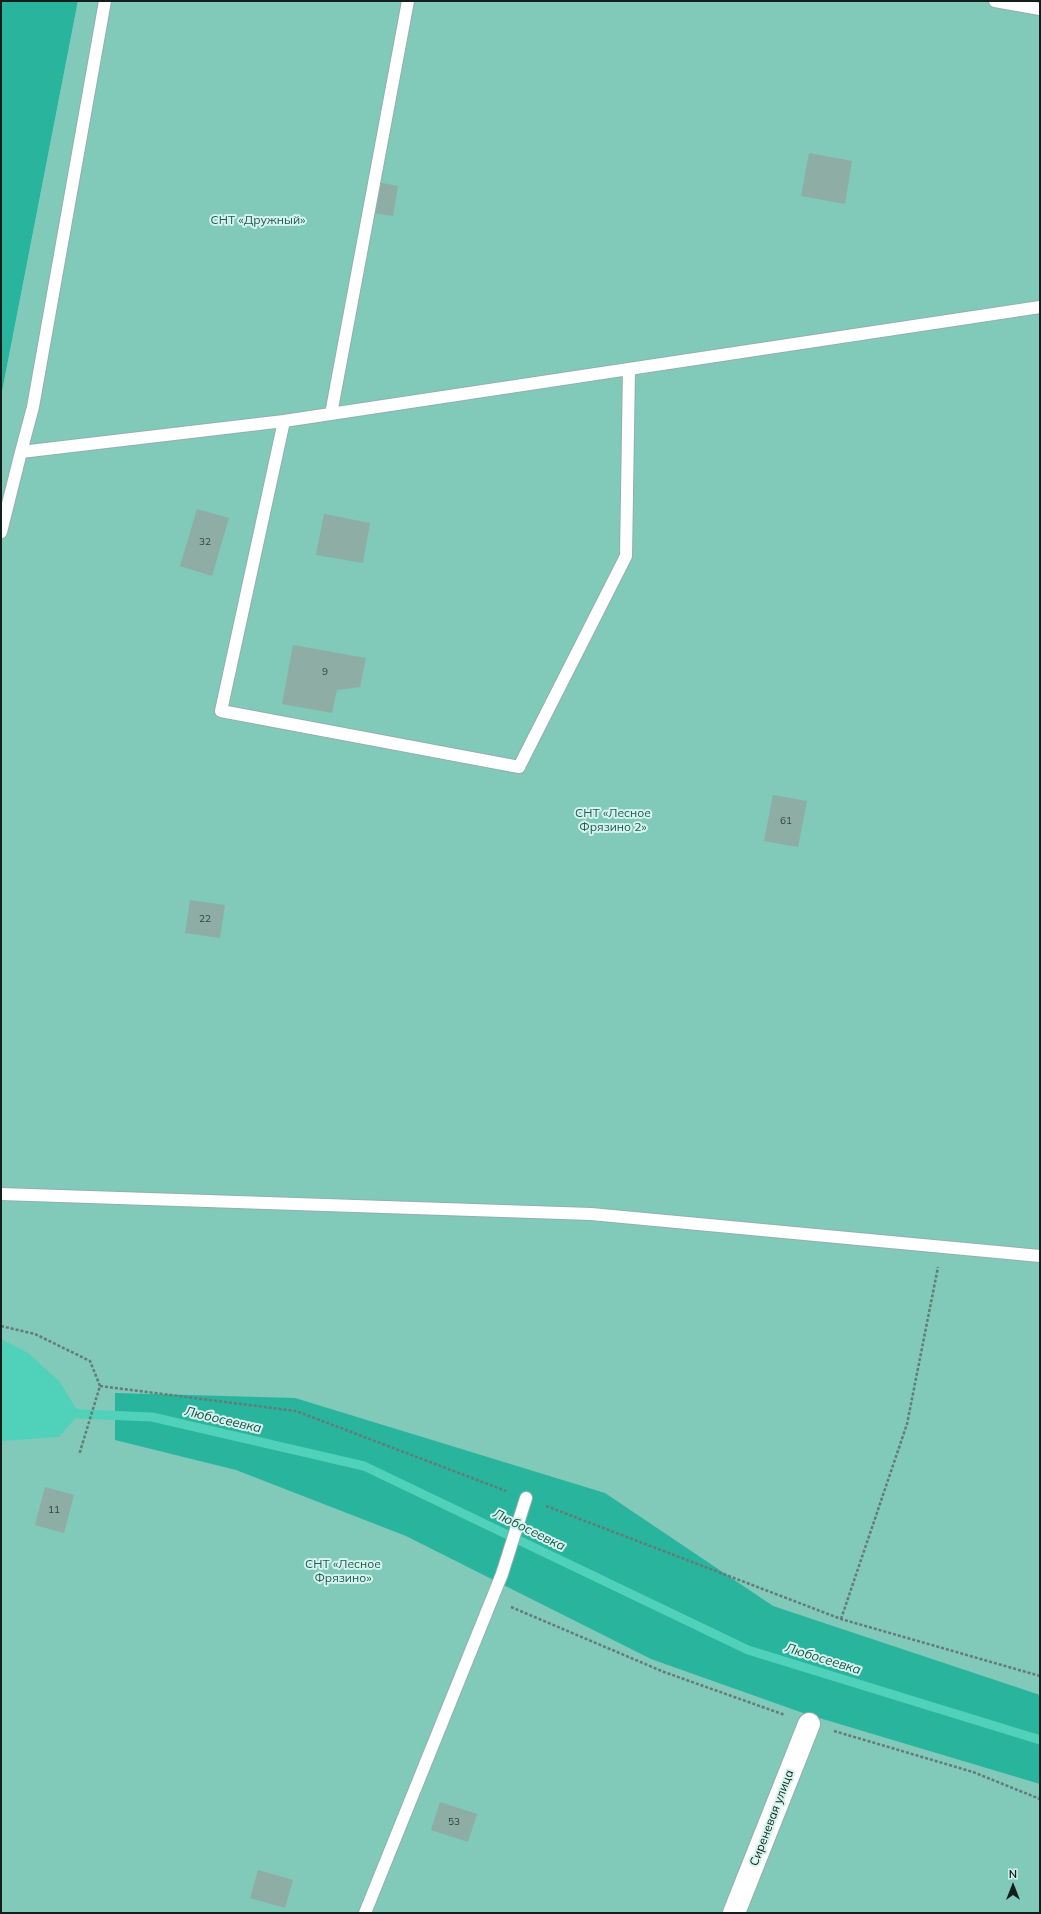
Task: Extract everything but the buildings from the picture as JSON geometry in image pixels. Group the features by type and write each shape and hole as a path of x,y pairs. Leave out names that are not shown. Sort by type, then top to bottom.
{"street":[{"name":"Сиреневая улица","path":"734,1913 809,1724"}],"lane":[{"path":"1,532 33,407 105,1"},
{"path":"331,414 408,1"},
{"path":"995,1 1040,9"},
{"path":"21,452 284,421 1040,307"},
{"path":"284,421 221,711 519,767 626,556 629,369"},
{"path":"1,1194 590,1214 1040,1256"},
{"path":"365,1913 502,1574 526,1498"}],"path":[{"path":"841,1619 907,1424 942,1247"},
{"path":"1,1326 35,1334 90,1361 100,1386 79,1455"},
{"path":"100,1386 296,1411 841,1619 1040,1676"},
{"path":"492,1599 664,1672 809,1724 973,1772 1040,1799"}],"green space":[{"path":"78,1 1040,1 1040,1913 1,1913 1,397"}],"shaded area":[{"path":"1,1 78,1 1,397"},
{"path":"1,1339 28,1353 60,1382 79,1414 59,1437 1,1441"},
{"path":"115,1393 295,1398 605,1493 773,1606 1040,1695 1040,1784 806,1714 651,1659 406,1536 236,1470 115,1440"}],"waterway":[{"name":"Любосеевка","path":"68,1409 79,1414 152,1417 364,1466 748,1650 1040,1740"}],"park label":[{"name":"СНТ «Дружный»","path":"258,220"},
{"name":"СНТ «Лесное Фрязино 2»","path":"613,820"},
{"name":"СНТ «Лесное Фрязино»","path":"343,1571"}]}
